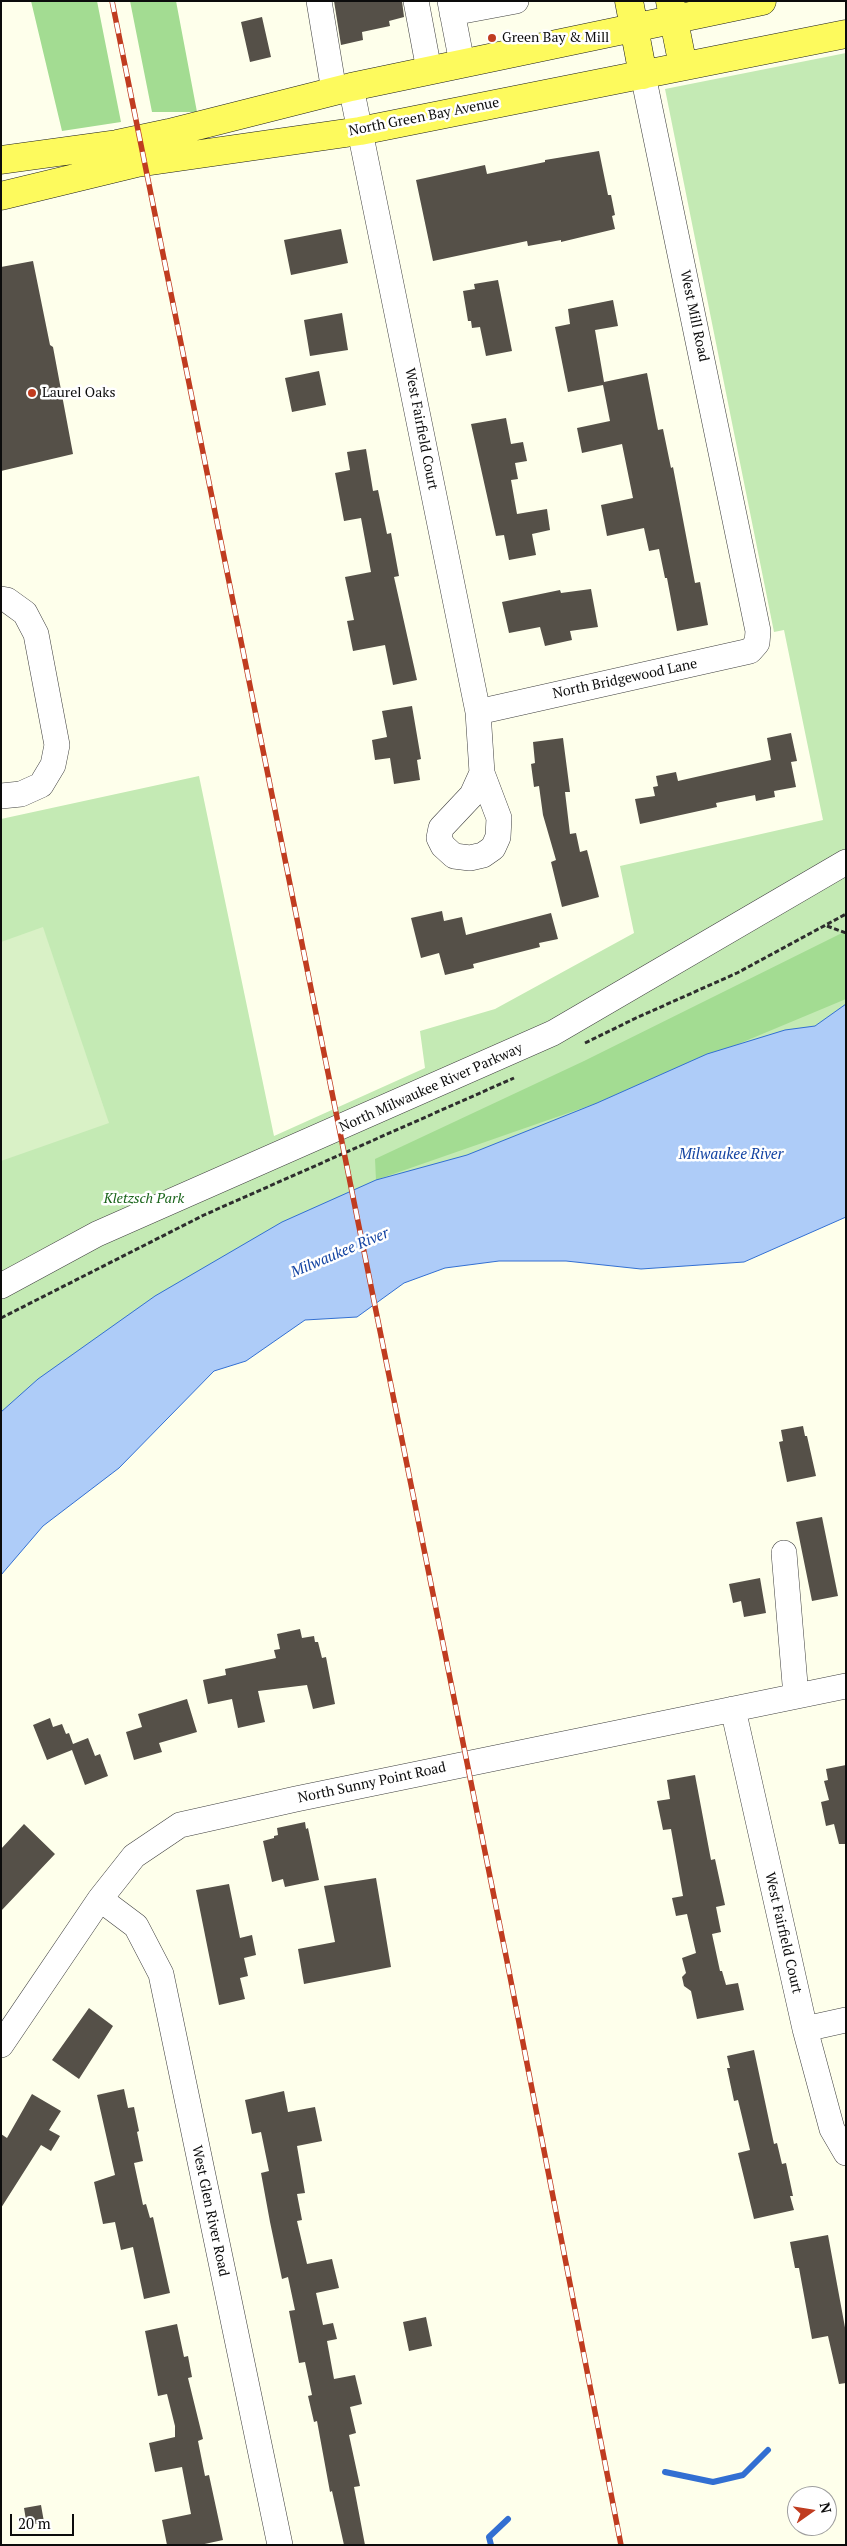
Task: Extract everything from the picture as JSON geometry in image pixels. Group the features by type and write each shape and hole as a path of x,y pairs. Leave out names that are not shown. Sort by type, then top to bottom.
{"main road":[{"path":"1,160 143,138 342,89 462,63 631,14 762,1"},
{"path":"672,10 683,66"},
{"name":"West Mill Road","path":"631,14 643,74"},
{"name":"North Green Bay Avenue","path":"1,196 146,162 360,131 846,34"}],"street":[{"name":"West Fairfield Court","path":"319,1 342,89 360,131 478,712 482,773"},
{"path":"416,1 429,70"},
{"path":"462,63 451,7 516,1"},
{"name":"West Mill Road","path":"643,74 758,631"},
{"path":"1,599 7,600 25,613 36,634 57,745 53,765 41,785 20,794 1,796"},
{"name":"North Bridgewood Lane","path":"478,712 750,651 757,643 758,631"},
{"name":"North Milwaukee River Parkway","path":"1,1286 97,1234 553,1033 846,862"},
{"path":"784,1553 796,1696"},
{"name":"North Sunny Point Road","path":"1,2045 100,1899 134,1856 180,1826 296,1799 846,1686"},
{"name":"West Fairfield Court","path":"733,1709 804,2028 832,2129 846,2153"},
{"name":"West Glen River Road","path":"100,1899 136,1926 161,1974 280,2545"},
{"path":"804,2028 846,2020"}],"path":[{"path":"826,925 846,933"}],"green space":[{"path":"31,1 97,1 121,122 62,131"},
{"path":"130,1 176,1 197,112 152,112"},
{"name":"Kletzsch Park","path":"846,53 846,1118 284,1280 1,1500 1,819 199,776 274,1136 425,1068 420,1031 495,1009 634,933 620,866 823,820 784,630 774,632 665,89"},
{"path":"43,927 109,1123 1,1161 1,942"},
{"path":"846,931 846,999 597,1103 376,1180 375,1159 584,1061"}],"water":[{"name":"Milwaukee River","path":"846,1004 846,1217 744,1262 641,1269 566,1261 499,1261 445,1268 404,1283 357,1317 305,1320 246,1361 214,1371 119,1468 43,1526 1,1575 1,1412 38,1379 155,1296 282,1222 376,1180 467,1155 597,1103 707,1054 785,1030 815,1026"}],"building":[{"path":"334,1 402,1 404,17 389,21 390,26 362,32 363,40 341,45"},
{"path":"262,17 271,57 250,62 241,22"},
{"path":"599,151 608,195 611,195 615,215 612,216 615,229 561,242 561,240 528,246 527,241 433,261 416,180 485,165 487,174 545,162 545,160"},
{"path":"341,229 348,263 291,275 284,240"},
{"name":"Laurel Oaks","path":"33,261 50,345 53,347 73,454 1,471 1,267"},
{"path":"498,280 512,351 486,356 480,327 472,328 471,321 468,321 463,291 475,289 474,284"},
{"path":"613,300 618,326 595,330 604,382 647,373 658,430 663,429 671,468 673,467 695,583 700,582 708,625 677,631 667,578 665,578 659,549 649,551 644,528 607,536 601,505 633,498 622,444 582,453 577,428 610,421 603,385 568,392 555,327 570,324 568,309"},
{"path":"342,313 348,350 310,356 304,320"},
{"path":"319,371 326,405 292,412 285,378"},
{"path":"506,418 511,444 523,442 527,461 515,463 518,479 511,480 517,514 547,509 550,530 532,534 536,555 509,560 504,535 496,536 471,424"},
{"path":"366,449 373,491 378,490 387,534 391,533 399,576 394,577 417,680 393,685 385,645 353,651 347,621 354,620 345,577 371,572 361,518 344,521 335,473 350,470 347,452"},
{"path":"591,589 598,627 570,631 572,640 545,646 540,627 509,633 502,602 560,590 561,593"},
{"path":"412,706 421,759 417,760 420,780 394,784 390,758 375,760 372,740 387,737 382,711"},
{"path":"791,733 797,761 791,762 796,787 774,791 775,797 756,801 755,795 716,803 717,807 640,824 635,799 655,796 653,787 658,786 656,776 676,772 678,781 771,760 767,738"},
{"path":"563,738 570,792 565,792 570,834 576,833 580,852 587,850 599,897 562,907 551,862 556,860 543,815 539,786 534,787 531,764 535,763 533,742"},
{"path":"442,911 444,921 462,917 466,935 551,913 558,939 539,943 540,947 473,964 474,968 445,975 439,953 421,958 411,918"},
{"path":"803,1426 816,1476 787,1482 779,1442 783,1441 781,1430"},
{"path":"822,1517 838,1596 812,1601 796,1522"},
{"path":"760,1578 766,1613 744,1617 741,1601 733,1603 729,1584"},
{"path":"300,1629 302,1638 314,1636 315,1642 318,1642 322,1658 326,1657 335,1704 313,1709 307,1685 258,1691 265,1722 238,1728 232,1699 208,1704 203,1680 226,1675 225,1669 276,1658 274,1650 280,1649 277,1634"},
{"path":"187,1699 197,1732 159,1743 162,1752 134,1760 126,1732 142,1727 138,1714"},
{"path":"50,1718 53,1727 62,1724 66,1734 69,1733 73,1744 88,1738 95,1756 100,1754 108,1776 85,1785 72,1750 47,1760 33,1725"},
{"path":"846,1765 846,1844 839,1844 834,1824 826,1826 821,1802 829,1800 824,1781 828,1780 826,1769"},
{"path":"695,1775 711,1860 715,1859 725,1905 716,1907 721,1932 712,1934 720,1971 722,1971 726,1985 738,1983 744,2010 697,2019 691,1991 684,1986 682,1977 686,1973 682,1958 696,1953 687,1914 676,1916 672,1898 683,1896 671,1829 663,1830 657,1801 670,1799 667,1780"},
{"path":"305,1822 306,1829 308,1828 319,1880 285,1887 283,1879 272,1882 263,1841 278,1835 277,1828"},
{"path":"24,1824 55,1854 1,1911 1,1849"},
{"path":"376,1878 391,1967 304,1984 298,1949 335,1942 324,1886"},
{"path":"229,1884 240,1938 252,1935 256,1955 244,1958 248,1976 240,1978 245,1999 219,2005 196,1890"},
{"path":"89,2008 113,2026 79,2079 52,2060"},
{"path":"754,2050 774,2144 777,2143 782,2164 786,2163 793,2196 790,2196 794,2210 754,2219 738,2153 750,2150 738,2100 734,2101 727,2068 730,2068 727,2056"},
{"path":"124,2089 128,2108 134,2107 139,2131 137,2132 143,2161 134,2163 143,2205 146,2204 150,2218 153,2217 170,2293 144,2299 133,2247 121,2250 115,2222 103,2224 94,2182 115,2175 97,2095"},
{"path":"284,2091 288,2112 315,2107 322,2141 297,2146 305,2193 297,2194 302,2220 297,2221 307,2264 332,2259 339,2288 316,2293 323,2325 333,2323 337,2339 327,2341 334,2379 355,2375 362,2404 350,2407 356,2433 349,2435 360,2486 354,2487 365,2545 344,2545 332,2491 330,2492 317,2421 314,2422 308,2396 312,2395 305,2362 299,2363 289,2311 295,2310 288,2277 282,2279 270,2222 261,2173 269,2171 261,2132 252,2134 245,2100"},
{"path":"32,2094 61,2111 49,2130 60,2136 51,2151 41,2145 1,2208 1,2134 7,2138"},
{"path":"828,2235 846,2333 846,2383 839,2384 828,2336 812,2339 799,2268 795,2268 790,2242"},
{"path":"426,2317 432,2346 409,2351 403,2322"},
{"path":"177,2324 184,2357 188,2356 192,2377 188,2378 203,2439 198,2441 205,2476 209,2475 223,2540 200,2545 167,2545 162,2520 191,2514 182,2467 155,2472 149,2443 175,2437 175,2426 167,2394 158,2396 145,2331"},
{"path":"41,2505 44,2522 27,2526 24,2508"}],"waterway":[{"path":"665,2472 713,2482 743,2475 768,2450"},
{"path":"491,2545 489,2537 508,2519"}],"railway":[{"path":"112,1 507,1961 621,2545"}],"place":[{"name":"Green Bay & Mill","path":"492,38"},
{"name":"Laurel Oaks","path":"32,393"}]}
